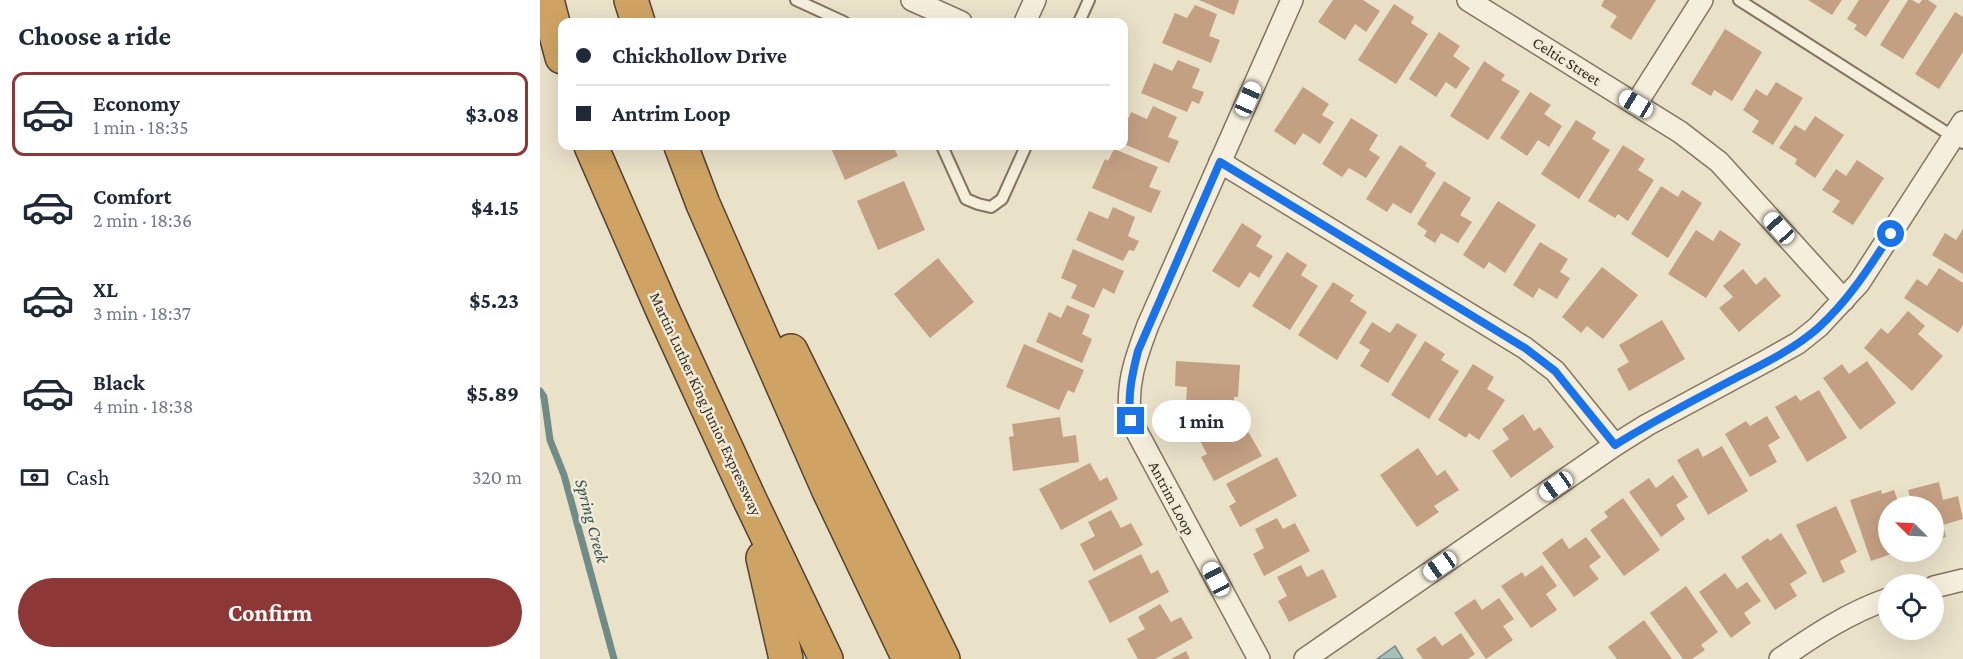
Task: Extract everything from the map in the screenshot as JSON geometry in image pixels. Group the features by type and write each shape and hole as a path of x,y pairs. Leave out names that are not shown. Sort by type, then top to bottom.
{"highway":[{"path":"547,0 558,42"},
{"path":"632,0 637,18"},
{"name":"Martin Luther King Junior Expressway","path":"593,150 749,498 826,659"},
{"path":"682,150 702,204 829,490 909,659"},
{"path":"702,204 783,335 943,659"},
{"path":"749,498 786,659"}],"street":[{"path":"912,0 951,18"},
{"path":"1027,18 1035,0"},
{"name":"Antrim Loop","path":"1259,659 1131,421 1128,403 1138,351 1292,0"},
{"name":"Celtic Street","path":"1468,0 1680,132 1719,162 1844,300"},
{"path":"1636,104 1702,0"},
{"path":"1305,659 1615,445 1647,425 1798,343 1818,327 1859,283 1960,134"},
{"path":"1220,162 1525,348 1555,371 1615,445"},
{"path":"1944,585 1963,580"},
{"path":"1780,659 1820,630 1878,603"}],"lane":[{"path":"796,0 835,18"},
{"path":"1081,18 1089,0"},
{"path":"1739,0 1960,134"},
{"path":"944,150 966,200 991,207 1002,199 1024,150"}],"water":[{"path":"1395,646 1403,659 1377,659"}],"building":[{"path":"1199,0 1239,0 1234,15"},
{"path":"1333,0 1363,0 1380,11 1366,32 1355,24 1345,40 1318,22"},
{"path":"1604,0 1656,0 1631,40 1610,27 1617,16 1601,6"},
{"path":"1808,0 1842,0 1832,15"},
{"path":"1859,0 1890,0 1866,37 1854,29 1857,25 1847,19"},
{"path":"1908,0 1919,4 1922,0 1928,0 1937,6 1903,59 1880,45"},
{"path":"1394,4 1414,17 1411,23 1428,34 1396,84 1358,60"},
{"path":"1195,5 1217,14 1209,36 1220,40 1211,63 1162,43 1175,13 1187,18"},
{"path":"1955,12 1963,17 1963,52 1939,89 1915,74"},
{"path":"1725,29 1762,52 1732,101 1714,90 1711,96 1691,84"},
{"path":"1439,32 1460,46 1453,56 1470,68 1456,89 1446,82 1436,97 1409,79"},
{"path":"1178,60 1200,69 1192,88 1204,92 1199,104 1192,101 1187,112 1141,93 1154,63 1172,71"},
{"path":"1484,61 1505,75 1501,80 1520,91 1488,140 1450,116"},
{"path":"1776,82 1803,98 1773,145 1752,132 1759,121 1743,110 1756,89 1767,96"},
{"path":"1303,87 1329,104 1322,115 1334,122 1320,144 1303,133 1295,145 1274,131"},
{"path":"1530,92 1551,105 1544,114 1562,126 1549,147 1538,140 1527,156 1500,138"},
{"path":"1153,106 1177,117 1168,137 1179,141 1169,163 1128,146 1128,119 1131,112 1147,119"},
{"path":"1815,116 1844,135 1815,178 1795,164 1797,159 1779,148 1795,125 1805,131"},
{"path":"1351,118 1378,135 1369,150 1380,157 1366,178 1349,168 1342,177 1322,164"},
{"path":"1576,120 1596,132 1592,139 1610,150 1579,199 1541,174"},
{"path":"1400,145 1427,163 1425,166 1436,173 1411,214 1393,203 1387,212 1366,199"},
{"path":"1623,145 1645,159 1638,170 1654,180 1628,221 1618,214 1615,218 1588,201"},
{"path":"832,150 895,150 898,156 845,180"},
{"path":"1114,150 1116,150 1158,167 1149,187 1161,191 1151,213 1092,188 1105,159 1108,161"},
{"path":"1857,160 1884,178 1853,225 1832,212 1840,201 1822,190 1836,169 1846,176"},
{"path":"904,181 925,230 878,250 857,201"},
{"path":"1444,181 1471,198 1460,215 1472,222 1458,243 1441,233 1435,243 1424,236 1427,231 1417,224"},
{"path":"1661,186 1678,197 1682,190 1702,203 1668,258 1631,234"},
{"path":"1498,201 1536,225 1505,273 1489,262 1484,269 1463,255"},
{"path":"1113,207 1135,217 1128,236 1139,241 1134,251 1129,250 1123,261 1076,240 1089,211 1108,219"},
{"path":"1242,223 1262,236 1256,246 1273,256 1259,278 1250,272 1239,288 1212,271"},
{"path":"1963,229 1963,274 1932,255 1945,233 1956,240"},
{"path":"1696,230 1713,241 1720,230 1741,244 1706,298 1668,274"},
{"path":"1540,242 1568,259 1560,272 1570,278 1557,299 1539,288 1533,298 1513,285"},
{"path":"1073,249 1124,271 1114,294 1103,288 1094,308 1071,298 1077,285 1061,278"},
{"path":"1287,252 1307,265 1301,275 1318,286 1290,330 1252,306"},
{"path":"938,258 974,302 930,338 894,294"},
{"path":"1602,267 1638,295 1603,339 1587,326 1581,333 1562,317"},
{"path":"1939,268 1963,283 1963,325 1958,333 1904,298 1917,279 1927,286"},
{"path":"1743,269 1756,285 1765,277 1781,296 1739,332 1719,308 1733,297 1723,286"},
{"path":"1333,282 1354,295 1350,301 1367,312 1337,360 1298,335"},
{"path":"1067,305 1090,315 1082,334 1092,339 1082,363 1036,342 1049,312 1061,318"},
{"path":"1908,311 1925,326 1918,334 1943,356 1912,391 1864,348 1881,328 1888,334"},
{"path":"1662,320 1685,359 1629,391 1617,369 1629,362 1619,345"},
{"path":"1372,322 1390,333 1397,323 1417,335 1388,383 1360,366 1370,350 1359,343"},
{"path":"1425,341 1445,354 1441,360 1459,371 1429,419 1391,395"},
{"path":"1024,344 1084,370 1074,393 1068,390 1059,410 1006,387"},
{"path":"1176,361 1240,365 1238,397 1234,397 1234,410 1212,409 1212,419 1185,418 1187,387 1175,386"},
{"path":"1867,361 1896,403 1860,430 1823,378 1842,364 1849,374"},
{"path":"1473,364 1494,377 1487,389 1505,400 1479,440 1469,433 1466,438 1438,420"},
{"path":"1819,390 1847,438 1807,462 1775,407 1796,395 1800,401"},
{"path":"1523,414 1534,431 1540,427 1554,447 1511,478 1492,451 1509,439 1502,429"},
{"path":"1767,416 1780,438 1768,445 1777,462 1750,477 1725,434 1746,421 1750,426"},
{"path":"1060,417 1063,437 1076,435 1079,462 1013,471 1009,437 1014,436 1012,424"},
{"path":"1220,425 1224,429 1231,426 1235,431 1245,426 1262,456 1214,481 1201,457 1207,454 1198,437"},
{"path":"1722,446 1748,491 1708,515 1677,460 1698,448 1703,457"},
{"path":"1418,448 1437,476 1445,470 1459,490 1434,506 1439,512 1417,527 1380,475"},
{"path":"1277,457 1297,496 1240,527 1229,506 1236,502 1226,484"},
{"path":"1090,463 1100,481 1107,477 1118,499 1061,530 1039,489"},
{"path":"1673,475 1688,497 1676,505 1685,519 1661,537 1629,492 1649,478 1656,488"},
{"path":"1939,482 1942,496 1910,496 1908,490"},
{"path":"1881,490 1882,494 1894,490 1896,496 1878,496 1878,559 1871,561 1850,500"},
{"path":"1958,496 1963,519 1944,525 1944,500"},
{"path":"1623,498 1660,550 1624,576 1590,530 1608,517 1604,512"},
{"path":"1836,506 1857,552 1840,561 1845,572 1823,583 1796,525"},
{"path":"1111,510 1121,528 1131,523 1143,545 1094,571 1080,544 1095,536 1088,522"},
{"path":"1277,518 1283,529 1295,523 1310,551 1264,576 1253,554 1264,548 1255,529"},
{"path":"1781,533 1807,573 1790,584 1797,596 1775,610 1741,557 1768,538 1770,541"},
{"path":"1586,537 1601,557 1589,566 1599,579 1574,597 1542,553 1562,538 1569,549"},
{"path":"1141,554 1151,574 1158,570 1169,592 1110,623 1088,581"},
{"path":"1301,565 1307,577 1323,569 1337,597 1289,622 1278,601 1287,596 1277,577"},
{"path":"1542,565 1557,586 1546,594 1557,610 1531,628 1501,586 1522,572 1525,577"},
{"path":"1725,573 1737,589 1747,582 1761,601 1744,613 1751,623 1731,638 1699,592"},
{"path":"1686,586 1718,632 1701,645 1705,650 1692,659 1683,659 1650,613"},
{"path":"1499,598 1514,619 1503,626 1513,640 1486,659 1454,613 1475,599 1482,610"},
{"path":"1160,604 1171,622 1181,617 1193,638 1155,659 1138,659 1127,639 1145,629 1138,617"},
{"path":"1644,620 1672,659 1617,659 1608,647"},
{"path":"1461,633 1475,654 1468,659 1423,659 1416,649 1435,636 1442,646"},
{"path":"1186,651 1190,659 1171,659"}],"waterway":[{"name":"Spring Creek","path":"540,391 544,397 550,440 564,475 614,659"}],"route":[{"path":"1131,421 1128,403 1138,351 1220,162 1525,348 1555,371 1615,445 1647,425 1798,343 1818,327 1859,283 1891,234"}]}
